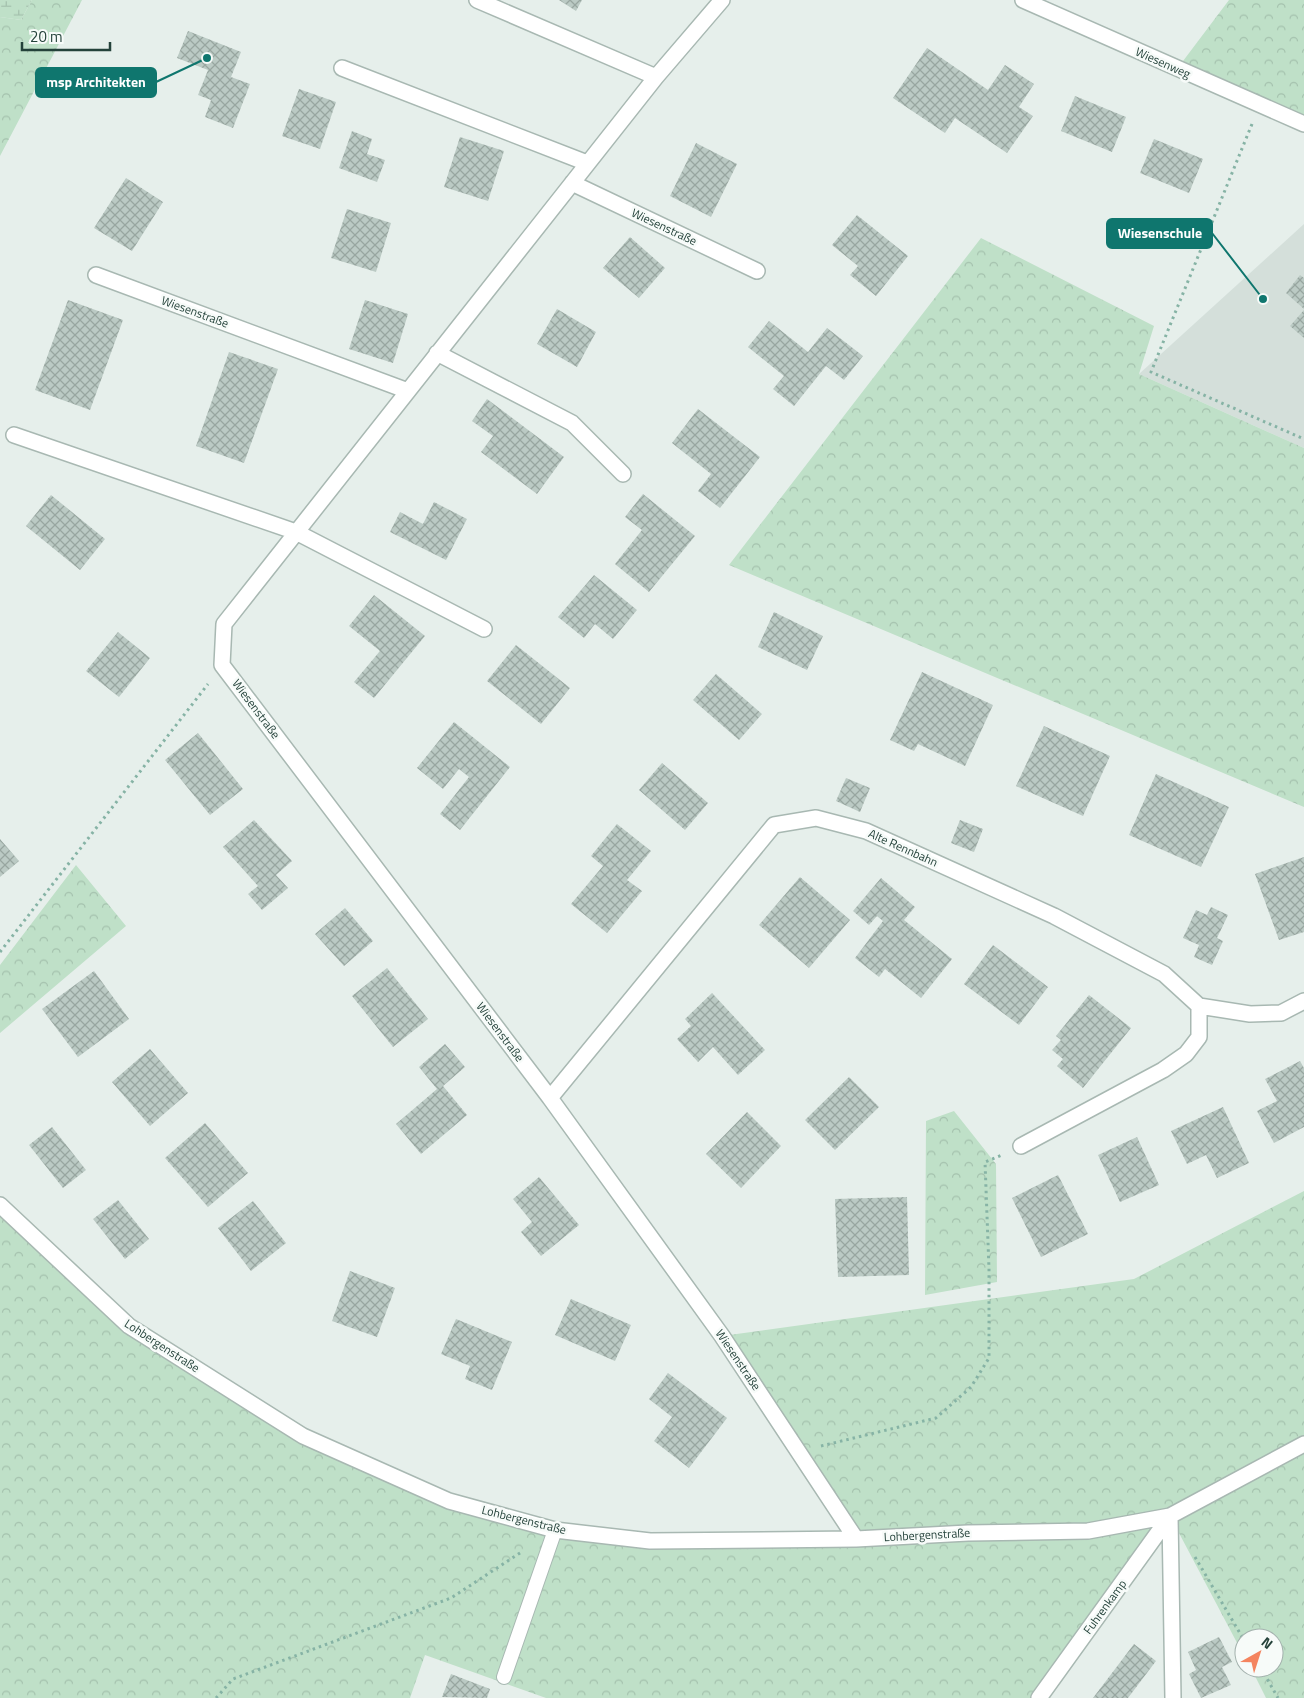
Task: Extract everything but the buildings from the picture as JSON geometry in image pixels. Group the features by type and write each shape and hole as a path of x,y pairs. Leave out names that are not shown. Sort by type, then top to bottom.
{"street":[{"path":"477,0 656,77"},
{"path":"222,665 224,624 587,163 656,77 722,0"},
{"name":"Wiesenweg","path":"1022,0 1304,124"},
{"path":"342,68 587,163"},
{"name":"Wiesenstraße","path":"572,183 757,271"},
{"name":"Wiesenstraße","path":"96,275 408,391"},
{"path":"438,353 572,423 623,474"},
{"path":"14,435 296,532 484,629"},
{"name":"Wiesenstraße","path":"222,665 550,1098 722,1336 856,1539"},
{"name":"Alte Rennbahn","path":"550,1098 774,825 816,818 866,831 1054,916 1164,974 1199,1006"},
{"path":"1021,1146 1163,1070 1186,1054 1198,1037 1199,1006 1250,1014 1281,1013 1304,1001"},
{"name":"Lohbergenstraße","path":"0,1205 129,1326 303,1436 448,1501 555,1530 650,1541 856,1539 968,1533 1088,1531 1170,1516 1304,1444"},
{"path":"1170,1516 1173,1698"},
{"name":"Fuhrenkamp","path":"1039,1698 1170,1516"}],"lane":[{"path":"504,1678 555,1530"}],"path":[{"path":"1260,105 1151,372 1304,440"},
{"path":"0,952 222,665"},
{"path":"799,1452 936,1418 971,1387 989,1358 989,1269 985,1162 1021,1146"},
{"path":"1190,1549 1237,1628"},
{"path":"216,1698 233,1679 451,1598 523,1551"},
{"path":"1267,1678 1278,1698"}],"shaded area":[{"path":"1304,224 1304,448 1139,374"}],"green space":[{"path":"0,0 32,0 21,20 0,17"},
{"path":"32,0 82,0 0,156 0,17 21,20"},
{"path":"1229,0 1304,0 1304,124 1177,69"},
{"path":"981,238 1154,326 1139,374 1304,448 1304,807 729,565"},
{"path":"76,865 126,926 0,1033 0,965"},
{"path":"954,1111 996,1164 997,1282 925,1295 926,1121"},
{"path":"1304,1191 1304,1698 1266,1698 1256,1678 1284,1678 1284,1628 1234,1628 1234,1637 1170,1516 1039,1698 546,1698 425,1655 410,1698 0,1698 0,1205 129,1326 303,1436 449,1501 555,1530 650,1541 856,1539 722,1336 1134,1279"}],"place":[{"name":"msp Architekten","path":"207,58"},
{"name":"Wiesenschule","path":"1263,299"}]}
